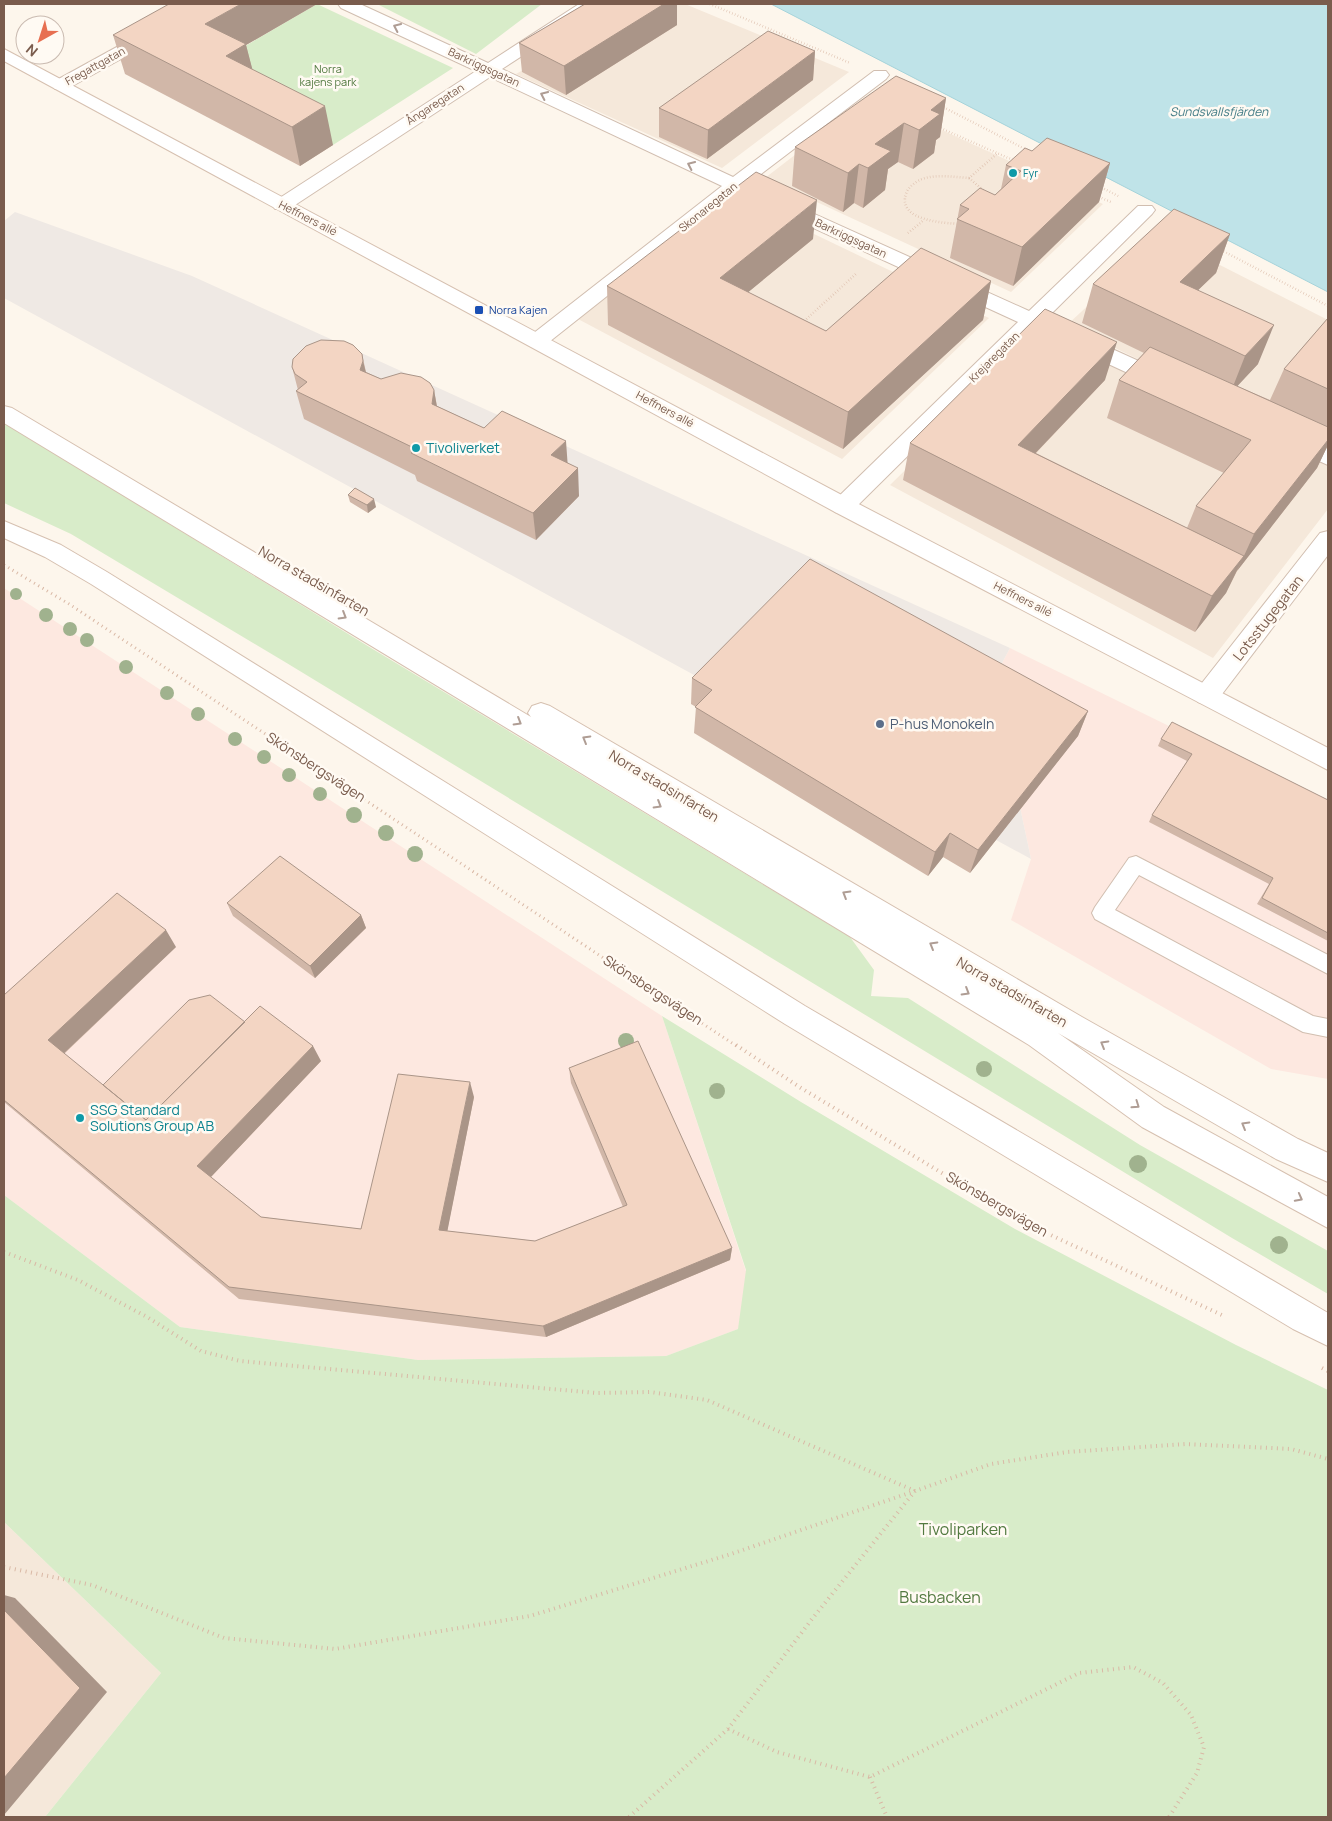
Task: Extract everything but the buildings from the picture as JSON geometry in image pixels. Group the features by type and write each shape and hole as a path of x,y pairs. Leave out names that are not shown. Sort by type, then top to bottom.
{"street":[{"name":"Fregattgatan","path":"61,85 208,4"},
{"name":"Barkriggsgatan","path":"347,4 1184,391"},
{"name":"Ångaregatan","path":"282,205 590,4"},
{"name":"Heffners allé","path":"4,54 843,506 1328,760"},
{"name":"Skonaregatan","path":"537,341 735,185 880,75"},
{"name":"Krejaregatan","path":"843,506 1030,320 1145,210"},
{"name":"Norra stadsinfarten","path":"4,396 158,490 424,644 888,919 1287,1149 1328,1168"},
{"name":"Norra stadsinfarten","path":"4,413 1039,1036 1153,1117 1328,1213"},
{"path":"1274,432 1328,457"},
{"path":"4,530 52,551 84,569 804,1020 1304,1318 1328,1330"},
{"name":"Lotsstugegatan","path":"1206,695 1328,539"}],"lane":[{"path":"1328,965 1136,864 1102,913 1310,1025 1328,1028"}],"path":[{"path":"710,4 880,75"},
{"path":"933,102 1030,151"},
{"path":"969,178 998,153"},
{"path":"963,224 948,224 917,217 907,208 903,196 908,187 921,178 951,174 969,178 988,195"},
{"path":"1092,183 1145,210"},
{"path":"1220,250 1328,306"},
{"path":"799,326 858,273"},
{"name":"Skönsbergsvägen","path":"4,565 69,604 801,1088 1025,1223 1172,1290 1229,1319"},
{"path":"4,1252 78,1280 147,1317 201,1351 240,1362 596,1393 650,1392 707,1400 916,1491"},
{"path":"1320,1367 1328,1372"},
{"path":"4,1567 92,1586 224,1638 335,1649 530,1616 731,1554 991,1464 1067,1452 1186,1444 1291,1449 1328,1459"},
{"path":"629,1817 728,1729 812,1618 916,1491"},
{"path":"728,1729 777,1752 870,1777 1079,1673 1133,1667 1163,1683 1191,1715 1204,1747 1197,1773 1169,1817"},
{"path":"870,1777 887,1817"}],"shaded area":[{"path":"639,4 685,4 849,72 722,168 516,74"},
{"path":"870,97 1103,204 1011,292 765,178"},
{"path":"737,197 989,318 842,459 578,319"},
{"path":"15,212 192,276 1010,648 993,680 1031,859 4,298 4,221"},
{"path":"1163,236 1328,320 1328,450 1067,325"},
{"path":"1046,332 1328,462 1328,509 1213,658 890,485"},
{"path":"4,588 662,1016 762,1320 666,1356 418,1360 180,1327 4,1195"},
{"path":"1010,648 1328,804 1328,1079 1271,1069 1011,920 1031,859 993,680"},
{"path":"4,1522 161,1673 45,1817 4,1817"}],"green space":[{"name":"Norra kajens park","path":"317,4 453,68 333,145 236,95 216,63"},
{"path":"377,4 542,4 476,54"},
{"path":"4,422 371,648 850,937 874,970 871,996 908,998 1140,1145 1328,1251 1328,1294 1232,1238 285,662 71,534 4,503"},
{"name":"Tivoliparken","path":"662,1016 801,1102 1015,1229 1236,1345 1328,1390 1328,1817 45,1817 161,1673 4,1522 4,1195 180,1327 418,1360 666,1356 738,1329 746,1270"}],"water":[{"name":"Sundsvallsfjärden","path":"771,4 1328,4 1328,292"}],"place":[{"name":"Fyr","path":"1013,173"},
{"name":"Norra Kajen","path":"479,310"},
{"name":"Tivoliverket","path":"416,448"},
{"name":"P-hus Monokeln","path":"880,724"},
{"name":"SSG Standard Solutions Group AB","path":"80,1118"}],"park label":[{"name":"Busbacken","path":"940,1597"}]}
